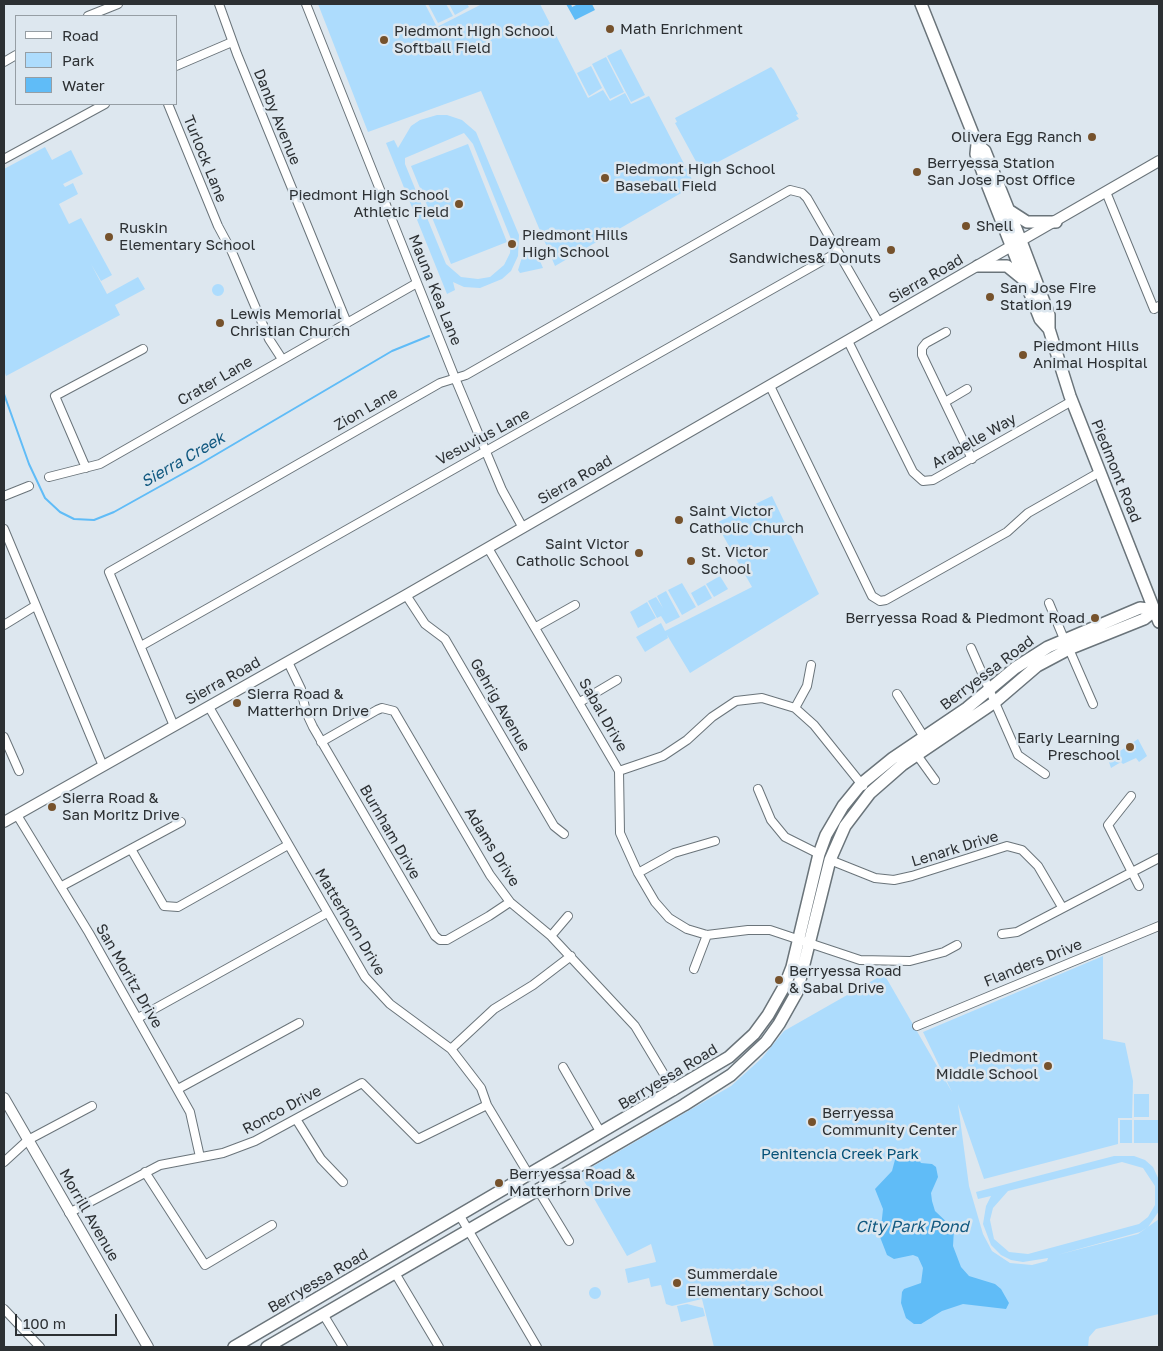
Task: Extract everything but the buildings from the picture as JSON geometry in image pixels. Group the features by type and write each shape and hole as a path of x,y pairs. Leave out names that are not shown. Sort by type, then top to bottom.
{"main road":[{"name":"Piedmont Road","path":"921,4 977,144 976,154 1049,316 1049,329 1072,401 1157,609 1159,622"},
{"name":"Piedmont Road","path":"977,144 985,150 1009,210 1027,284 1040,319 1049,329"},
{"path":"1009,210 1016,217 1027,222 1045,220 1056,222"},
{"path":"978,266 1007,266 1027,284"},
{"name":"Berryessa Road","path":"234,1347 706,1073 734,1054 754,1034 768,1015 785,985 799,940 819,854 826,835 843,806 861,784 893,758 990,690 1031,656 1144,619 1157,609"},
{"name":"Berryessa Road","path":"267,1347 684,1105 731,1075 766,1042 779,1024 797,992 830,860 845,826 870,793 917,756 995,702 1066,644"},
{"path":"684,1105 686,1094 700,1083 706,1073"},
{"path":"621,1141 638,1125 664,1109 671,1101 674,1091"}],"street":[{"path":"90,15 118,4"},
{"name":"Danby Avenue","path":"219,4 232,42 347,323"},
{"name":"Mauna Kea Lane","path":"306,4 455,378 502,490 523,528"},
{"path":"178,65 232,42"},
{"path":"4,62 15,56"},
{"path":"4,159 103,105"},
{"name":"Turlock Lane","path":"168,105 218,226 232,252 268,340 282,359"},
{"name":"Sierra Road","path":"4,822 406,595 1159,161"},
{"name":"Zion Lane","path":"174,726 109,572 440,383 475,370 784,192 796,191 807,198 838,252"},
{"path":"1106,192 1154,309 1159,306"},
{"path":"838,252 879,323"},
{"name":"Vesuvius Lane","path":"140,646 462,463 487,452 838,252"},
{"name":"Crater Lane","path":"49,478 100,464 417,282"},
{"path":"946,332 926,343 922,348 922,354 972,459"},
{"name":"Arabelle Way","path":"848,341 915,475 923,481 933,480 1072,401"},
{"path":"86,468 55,396 143,349"},
{"path":"770,386 872,596 880,601 886,600 1006,532 1028,513 1100,472"},
{"path":"945,402 967,389"},
{"path":"4,496 29,486"},
{"path":"4,529 103,766"},
{"name":"Sabal Drive","path":"488,548 619,771 620,833 638,873 655,902 670,918 687,929 707,935 748,930 770,930 860,960 910,961 944,952 957,945"},
{"name":"Gehrig Avenue","path":"406,595 425,624 445,639 554,826 564,834"},
{"path":"1049,603 1094,704"},
{"path":"536,627 575,605"},
{"path":"4,625 35,606"},
{"path":"971,648 984,682 990,690 1018,755 1045,774"},
{"name":"Burnham Drive","path":"288,662 301,689 306,712 434,936 447,940 510,902"},
{"path":"795,708 807,686 811,665"},
{"path":"580,702 617,680"},
{"path":"897,694 924,737"},
{"path":"619,771 663,756 687,740 712,716 736,701 762,698 795,708 814,725 870,793"},
{"name":"Matterhorn Drive","path":"209,706 327,913 366,977 381,996 450,1049 481,1088 487,1105 529,1176"},
{"name":"Adams Drive","path":"322,742 377,710 382,708 394,711 490,874 510,902 572,956 635,1026 674,1091"},
{"path":"4,737 19,772"},
{"path":"917,756 935,780"},
{"path":"758,788 771,820 785,837 819,854"},
{"path":"1131,796 1108,825 1139,886"},
{"name":"San Moritz Drive","path":"18,815 62,886 178,1089 190,1112 200,1157"},
{"path":"62,886 181,822"},
{"path":"638,873 674,853 715,841"},
{"path":"131,849 164,906 178,907 288,845"},
{"name":"Lenark Drive","path":"830,860 875,878 894,880 1007,846 1022,850 1038,866 1062,907"},
{"path":"1002,934 1016,932 1159,858"},
{"path":"138,1018 327,913"},
{"path":"551,936 568,916"},
{"name":"Flanders Drive","path":"917,1026 1159,926"},
{"path":"694,969 707,935"},
{"path":"450,1049 494,1009 533,985 572,956"},
{"path":"178,1089 299,1023"},
{"path":"563,1067 601,1133"},
{"name":"Ronco Drive","path":"69,1214 145,1172 160,1166 223,1153 255,1141 362,1083 418,1139 487,1105"},
{"name":"Morrill Avenue","path":"4,1098 69,1214 148,1347"},
{"path":"4,1162 28,1140 92,1106"},
{"path":"296,1119 321,1160 343,1182"},
{"path":"145,1172 205,1265 272,1226"},
{"path":"538,1190 569,1241"},
{"path":"460,1216 537,1347"},
{"path":"395,1273 439,1347"},
{"path":"4,1309 40,1347"},
{"path":"323,1314 343,1347"}],"green space":[{"path":"318,4 425,4 437,27 482,4 540,4 588,98 603,90 610,101 625,93 631,104 649,96 695,185 555,266 481,91 368,132"},
{"path":"428,4 446,4 453,16 438,23"},
{"path":"449,4 467,4 469,7 455,15"},
{"path":"621,49 645,95 631,102 607,56"},
{"path":"606,57 624,92 610,99 592,64"},
{"path":"591,66 602,88 589,96 577,73"},
{"path":"771,67 799,119 703,170 701,166 699,167 675,123 677,122 675,118"},
{"path":"437,115 447,115 462,120 476,132 519,235 518,256 511,271 502,279 480,288 464,287 453,282 455,290 447,294 386,143 394,140 398,148 411,126 420,120","holes":["464,133 473,144 511,239 510,253 504,265 490,277 478,279 461,277 446,264 405,164 405,158"]},
{"name":"Piedmont High School Athletic Field","path":"468,144 507,242 451,264 411,166"},
{"path":"45,147 52,160 71,150 83,174 63,184 65,187 73,183 78,194 59,204 69,224 81,218 112,275 101,281 91,264 107,294 138,277 145,289 115,305 120,315 6,376 4,370 4,169"},
{"path":"534,247 543,268 520,273 518,270 524,251"},
{"path":"216,284 220,284 224,290 220,296 216,296 212,292 212,288"},
{"path":"772,496 819,594 690,673 667,635 668,638 645,652 636,637 661,623 665,631 752,587 716,523"},
{"path":"720,576 728,589 714,597 706,584"},
{"path":"682,583 696,607 682,615 668,590"},
{"path":"705,585 712,598 698,606 691,593"},
{"path":"666,591 680,617 666,624 661,616 657,618 648,601 656,597 663,608 657,596"},
{"path":"647,602 656,618 638,628 630,612"},
{"path":"1138,739 1147,756 1139,762 1136,758 1123,764 1121,762 1111,768 1108,759"},
{"name":"Penitencia Creek Park","path":"1103,956 1103,1039 1125,1043 1133,1081 1132,1118 1118,1118 1118,1144 984,1179 958,1104 969,1186 983,1234 992,1251 1010,1263 1032,1265 1047,1261 1048,1258 1023,1262 1011,1260 1001,1255 991,1245 983,1224 986,1206 991,1196 978,1199 976,1192 1114,1156 1134,1156 1145,1160 1153,1167 1159,1180 1159,1211 1148,1227 1159,1219 1159,1314 1096,1329 1089,1337 1088,1347 714,1347 702,1299 672,1306 666,1304 661,1285 651,1287 649,1278 628,1283 625,1269 656,1262 651,1244 627,1256 580,1174 731,1086 762,1058 784,1031 884,974 952,1092 923,1032","holes":["1122,1162 1143,1168 1155,1186 1155,1205 1148,1217 1139,1224 1028,1254 1009,1252 994,1239 990,1220 993,1208 1008,1191","1146,1228 1138,1234 1057,1255 1140,1232"]},
{"path":"1134,1094 1149,1094 1149,1117 1134,1117"},
{"path":"1120,1120 1132,1120 1132,1143 1120,1143"},
{"path":"1134,1120 1159,1120 1159,1143 1134,1143"},
{"path":"593,1287 597,1287 601,1293 597,1299 593,1299 589,1295 589,1291"},
{"path":"687,1304 703,1308 705,1316 681,1322 677,1306"}],"water":[{"path":"566,4 571,4 572,7 578,4 592,4 595,10 575,20"},
{"name":"City Park Pond","path":"908,1149 912,1150 921,1163 932,1164 936,1167 938,1177 931,1193 932,1201 935,1211 954,1229 953,1246 961,1267 969,1276 995,1284 1001,1289 1009,1303 1006,1309 963,1304 942,1311 921,1324 914,1324 906,1318 901,1303 902,1292 904,1289 921,1283 923,1268 918,1257 913,1255 894,1259 887,1255 880,1237 883,1209 875,1189 892,1171 896,1156"}],"waterway":[{"name":"Sierra Creek","path":"4,394 29,464 45,498 60,512 74,519 94,520 114,512 200,464 392,351 429,336"}],"place":[{"name":"Math Enrichment","path":"610,29"},
{"name":"Piedmont High School Softball Field","path":"384,40"},
{"name":"Olivera Egg Ranch","path":"1092,137"},
{"name":"Berryessa Station San Jose Post Office","path":"917,172"},
{"name":"Piedmont High School Baseball Field","path":"605,178"},
{"name":"Piedmont High School Athletic Field","path":"459,204"},
{"name":"Shell","path":"966,226"},
{"name":"Ruskin Elementary School","path":"109,237"},
{"name":"Piedmont Hills High School","path":"512,244"},
{"name":"Daydream Sandwiches& Donuts","path":"891,250"},
{"name":"San Jose Fire Station 19","path":"990,297"},
{"name":"Lewis Memorial Christian Church","path":"220,323"},
{"name":"Piedmont Hills Animal Hospital","path":"1023,355"},
{"name":"Saint Victor Catholic Church","path":"679,520"},
{"name":"Saint Victor Catholic School","path":"639,553"},
{"name":"St. Victor School","path":"691,561"},
{"name":"Berryessa Road & Piedmont Road","path":"1095,618"},
{"name":"Sierra Road & Matterhorn Drive","path":"237,703"},
{"name":"Early Learning Preschool","path":"1130,747"},
{"name":"Sierra Road & San Moritz Drive","path":"52,807"},
{"name":"Berryessa Road & Sabal Drive","path":"779,980"},
{"name":"Piedmont Middle School","path":"1048,1066"},
{"name":"Berryessa Community Center","path":"812,1122"},
{"name":"Berryessa Road & Matterhorn Drive","path":"499,1183"},
{"name":"Summerdale Elementary School","path":"677,1283"}]}
